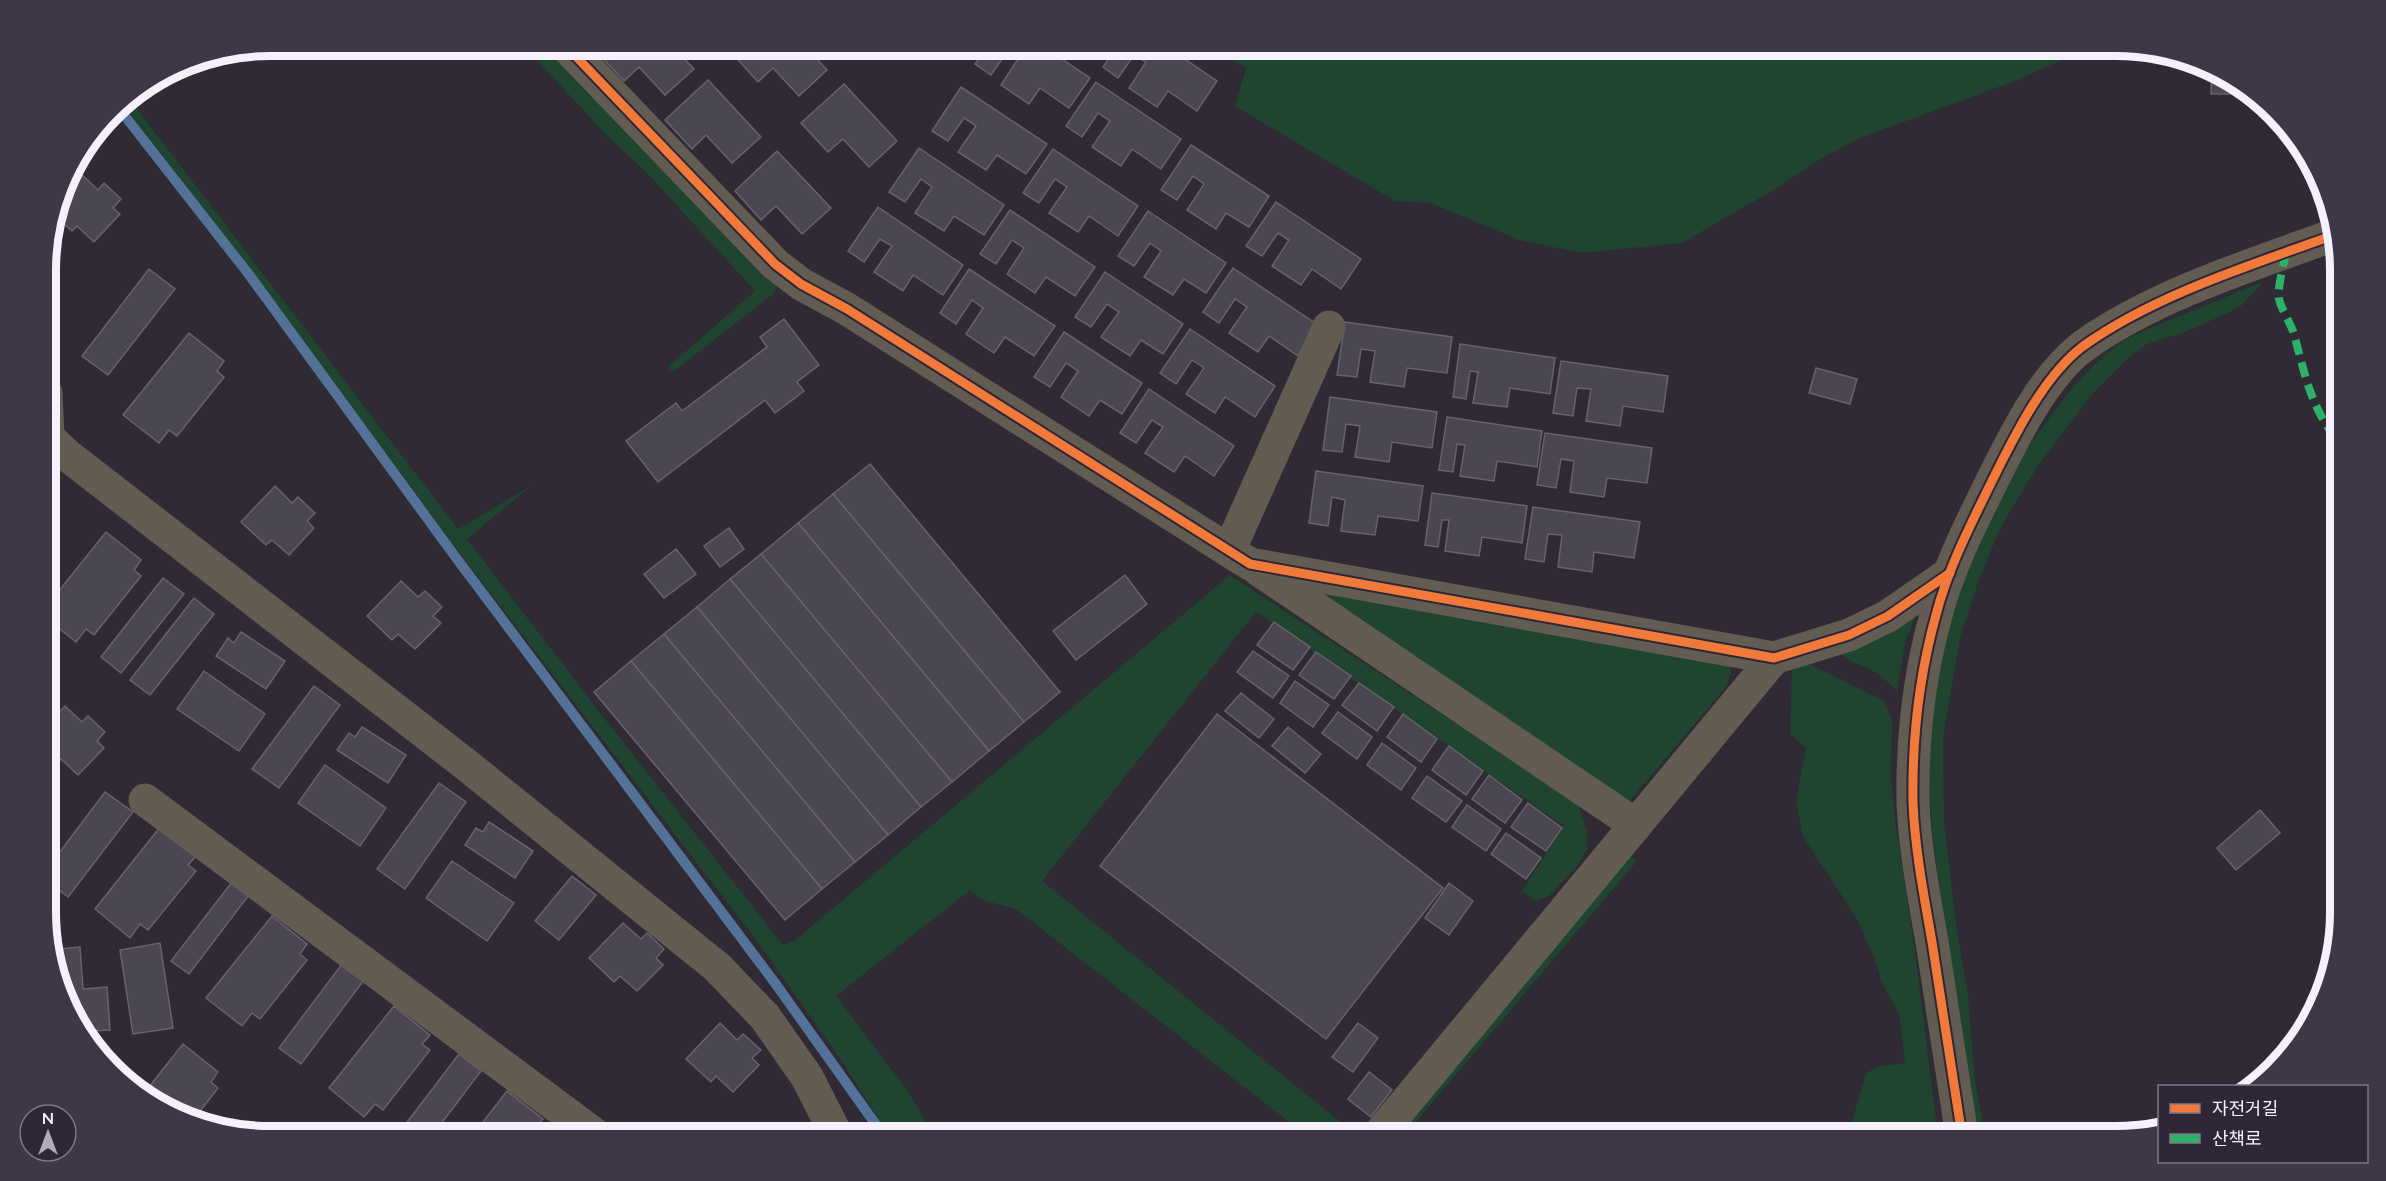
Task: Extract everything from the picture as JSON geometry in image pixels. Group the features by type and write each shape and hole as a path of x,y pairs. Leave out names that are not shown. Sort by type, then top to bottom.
{"street":[{"path":"576,56 775,264 801,284 847,309 1240,558 1636,825"},
{"path":"1960,1126 1924,893 1913,806 1913,753 1920,690 1936,612 1950,573 1973,520 2021,426 2046,385 2080,349 2123,321 2170,298 2328,237"},
{"path":"1240,558 1329,327"},
{"path":"56,446 464,763 717,967 765,1017 807,1077 832,1126"},
{"path":"1240,558 1774,658 1849,635 1888,616 1950,573"},
{"path":"1386,1126 1774,658"},
{"path":"145,800 584,1126"}],"green space":[{"path":"533,56 561,56 777,286 772,295 673,372 668,367 755,291 646,172 609,138"},
{"path":"1225,56 2069,56 2015,81 1860,138 1819,160 1777,188 1682,243 1582,253 1519,240 1431,203 1395,201 1235,106 1246,68"},
{"path":"134,104 458,529 531,486 467,539 783,945 794,941 1230,575 1578,804 1587,831 1587,849 1577,866 1548,897 1535,901 1522,891 1564,826 1256,612 1042,881 1346,1126 1294,1126 1016,909 985,901 969,891 836,996 907,1090 928,1126 883,1126 843,1063 762,948 456,548 240,255 127,110"},
{"path":"2263,282 2241,306 2188,331 2147,344 2129,357 2094,392 2038,466 1999,531 1977,585 1960,638 1943,737 1944,821 1957,932 1968,995 1975,1082 1984,1126 1973,1126 1936,864 1929,789 1931,728 1944,643 1970,559 1987,519 2029,446 2070,391 2106,354 2138,333"},
{"path":"1324,590 1729,664 1731,673 1726,687 1629,802 1323,598"},
{"path":"1917,613 1906,639 1897,690 1877,673 1834,650"},
{"path":"1808,663 1884,701 1892,719 1891,780 1896,826 1916,958 1937,1126 1851,1126 1866,1073 1880,1066 1905,1063 1899,1014 1882,983 1874,957 1856,917 1803,837 1796,801 1806,748 1790,734 1792,665"},
{"path":"1626,853 1637,861 1412,1126 1397,1126"}],"building":[{"path":"601,56 682,56 694,69 665,95 639,67 624,81"},
{"path":"735,56 814,56 827,70 799,96 773,68 758,82"},
{"path":"980,56 1004,56 991,75 975,64"},
{"path":"1013,56 1057,56 1090,78 1069,108 1040,88 1029,104 1001,85 1018,59"},
{"path":"1110,56 1133,56 1118,78 1103,67"},
{"path":"1136,56 1180,56 1217,81 1197,111 1168,91 1157,107 1129,88 1146,62"},
{"path":"2212,78 2238,94 2211,94"},
{"path":"708,80 761,137 732,163 706,135 692,149 665,120"},
{"path":"1096,82 1181,139 1161,169 1132,149 1121,166 1092,147 1110,121 1098,113 1082,137 1066,126"},
{"path":"844,84 897,141 869,167 843,139 828,152 801,123"},
{"path":"961,87 1047,144 1026,174 997,155 986,170 958,152 976,126 964,118 948,141 932,131"},
{"path":"1191,145 1269,196 1249,227 1226,213 1216,229 1187,210 1204,184 1193,176 1177,200 1161,190"},
{"path":"919,148 1004,205 984,235 954,216 944,231 915,213 932,187 921,179 905,202 889,192"},
{"path":"1053,149 1138,206 1118,236 1089,216 1078,232 1049,213 1067,187 1055,179 1039,203 1023,193"},
{"path":"777,151 831,208 802,234 776,206 761,220 735,191"},
{"path":"80,173 98,190 104,183 121,199 113,208 120,214 94,242 77,226 72,231 61,222"},
{"path":"1276,202 1361,259 1341,289 1312,269 1301,285 1272,266 1289,240 1278,233 1262,256 1246,246"},
{"path":"878,207 963,265 943,295 913,275 903,291 874,272 892,246 880,239 864,262 848,251"},
{"path":"1010,210 1095,267 1075,296 1046,277 1035,293 1007,274 1024,248 1012,240 996,264 980,254"},
{"path":"1148,211 1226,263 1206,293 1184,279 1173,295 1144,277 1161,251 1150,243 1134,266 1118,256"},
{"path":"1233,268 1318,325 1298,356 1269,336 1258,352 1229,333 1247,307 1235,299 1219,323 1203,312"},
{"path":"149,269 175,289 108,375 82,356"},
{"path":"969,269 1055,326 1034,356 1005,337 994,353 966,334 983,308 972,300 956,324 940,313"},
{"path":"1105,272 1183,324 1163,354 1141,340 1130,356 1101,337 1119,312 1107,304 1091,327 1075,317"},
{"path":"784,319 819,365 797,382 804,391 775,413 765,400 658,482 626,441 676,403 682,411 767,347 760,337"},
{"path":"1345,322 1452,337 1447,373 1407,368 1404,387 1370,382 1375,351 1361,349 1357,377 1337,375"},
{"path":"1190,329 1275,386 1255,417 1225,397 1215,413 1186,394 1204,368 1192,360 1176,384 1160,373"},
{"path":"1064,332 1142,383 1122,414 1100,400 1089,416 1061,397 1078,371 1066,363 1050,387 1034,377"},
{"path":"189,333 224,361 217,371 224,377 177,436 169,430 159,443 123,415"},
{"path":"1460,344 1555,358 1550,394 1510,388 1507,407 1473,403 1478,372 1470,371 1466,399 1453,397"},
{"path":"1561,361 1668,376 1663,412 1623,406 1620,426 1586,421 1591,389 1577,388 1573,416 1553,413"},
{"path":"1816,368 1857,379 1850,404 1809,393"},
{"path":"1149,389 1234,446 1214,476 1185,456 1174,472 1145,453 1163,427 1152,420 1136,443 1120,433"},
{"path":"1330,397 1437,412 1432,448 1392,442 1389,462 1355,457 1360,426 1346,424 1342,452 1323,450"},
{"path":"1447,417 1542,431 1537,467 1497,461 1494,481 1460,476 1465,445 1457,444 1453,472 1439,470"},
{"path":"1545,433 1652,448 1647,483 1607,478 1604,497 1570,492 1574,461 1561,459 1556,488 1537,485"},
{"path":"870,464 1060,692 1024,722 833,494"},
{"path":"1316,471 1423,486 1418,521 1378,516 1375,535 1341,531 1345,500 1332,497 1328,526 1309,523"},
{"path":"275,486 292,503 298,497 315,513 307,521 314,528 289,555 272,540 266,545 241,522"},
{"path":"1432,493 1527,506 1522,543 1482,537 1479,556 1445,551 1449,520 1442,520 1438,547 1425,545"},
{"path":"833,494 1024,722 989,751 798,523"},
{"path":"1533,507 1640,522 1634,558 1594,552 1592,572 1558,567 1562,535 1548,534 1544,562 1525,559"},
{"path":"798,523 989,751 952,782 761,554"},
{"path":"729,528 744,549 720,567 704,546"},
{"path":"106,532 141,560 134,570 141,576 94,635 86,629 76,642 56,626 56,594"},
{"path":"676,549 696,574 664,598 644,574"},
{"path":"761,554 952,782 921,807 730,579"},
{"path":"1125,575 1147,604 1076,660 1053,631"},
{"path":"163,578 184,594 121,673 101,657"},
{"path":"730,579 921,807 888,835 697,607"},
{"path":"401,581 418,597 425,591 442,607 433,616 441,623 415,649 398,634 392,640 367,616"},
{"path":"194,598 214,614 150,695 130,680"},
{"path":"697,607 888,835 855,862 664,634"},
{"path":"1274,622 1310,647 1293,670 1257,645"},
{"path":"241,632 285,661 266,689 216,656 228,638 234,643"},
{"path":"664,634 855,862 822,889 631,661"},
{"path":"1253,651 1289,676 1273,698 1237,672"},
{"path":"1316,652 1351,676 1334,699 1299,675"},
{"path":"631,661 822,889 785,920 594,692"},
{"path":"204,671 265,714 239,751 177,709"},
{"path":"1295,681 1329,705 1313,727 1280,703"},
{"path":"1359,683 1394,707 1377,731 1342,705"},
{"path":"314,686 340,705 279,788 252,769"},
{"path":"1241,693 1274,719 1259,738 1225,711"},
{"path":"65,706 82,722 88,716 105,732 97,741 104,748 78,775 61,759 56,765 56,716"},
{"path":"1338,712 1372,737 1357,759 1322,733"},
{"path":"1217,714 1443,888 1326,1039 1100,866"},
{"path":"1403,714 1437,739 1421,762 1387,737"},
{"path":"362,727 406,755 388,783 337,750 349,733 355,737"},
{"path":"1288,727 1321,754 1305,773 1272,746"},
{"path":"1382,743 1416,768 1401,790 1367,765"},
{"path":"1449,746 1483,771 1466,795 1432,770"},
{"path":"325,765 386,808 360,846 298,803"},
{"path":"1489,775 1522,800 1505,823 1472,799"},
{"path":"1427,776 1462,801 1446,822 1412,798"},
{"path":"439,783 466,802 405,889 377,869"},
{"path":"105,792 133,812 68,897 56,888 56,857"},
{"path":"1528,803 1562,828 1546,851 1511,827"},
{"path":"1467,805 1501,829 1486,851 1452,827"},
{"path":"2260,810 2280,833 2236,870 2217,848"},
{"path":"489,822 533,851 515,878 465,845 476,828 483,832"},
{"path":"160,827 196,856 188,865 196,871 148,930 140,924 130,938 95,909"},
{"path":"1506,833 1541,858 1526,879 1491,854"},
{"path":"452,861 514,903 487,941 426,898"},
{"path":"572,876 596,895 559,940 535,921"},
{"path":"232,882 249,895 189,974 171,961"},
{"path":"1449,883 1473,901 1449,935 1425,918"},
{"path":"272,916 307,944 300,954 307,960 260,1019 252,1013 242,1026 206,998"},
{"path":"623,923 641,939 647,933 664,949 656,958 663,965 637,991 620,976 614,982 589,958"},
{"path":"160,943 173,1028 133,1034 120,950"},
{"path":"80,947 83,989 107,987 110,1030 93,1031 84,1019 67,980 59,949"},
{"path":"342,964 364,980 301,1064 279,1048"},
{"path":"394,1006 430,1035 422,1044 430,1050 383,1110 375,1104 364,1117 329,1088"},
{"path":"720,1023 737,1040 743,1034 761,1050 752,1058 759,1065 733,1092 716,1076 711,1082 686,1059"},
{"path":"1358,1023 1378,1038 1353,1072 1332,1057"},
{"path":"183,1044 218,1072 211,1082 218,1088 199,1113 162,1097 149,1087"},
{"path":"459,1054 481,1071 440,1126 404,1126"},
{"path":"1369,1072 1392,1090 1371,1117 1348,1099"},
{"path":"507,1091 543,1119 537,1126 480,1126"}],"waterway":[{"path":"123,114 247,272 457,559 775,983 877,1126"}],"marked path":[{"path":"2286,252 2279,299 2294,333 2316,406 2330,431"}],"cycle path":[{"path":"576,56 775,264 801,284 847,309 1250,564 1774,658 1849,635 1888,616 1950,573"},
{"path":"1960,1126 1920,873 1913,803 1915,732 1921,685 1936,615 1953,563 1992,481 2031,409 2055,374 2082,347 2110,328 2172,296 2328,237"}]}
